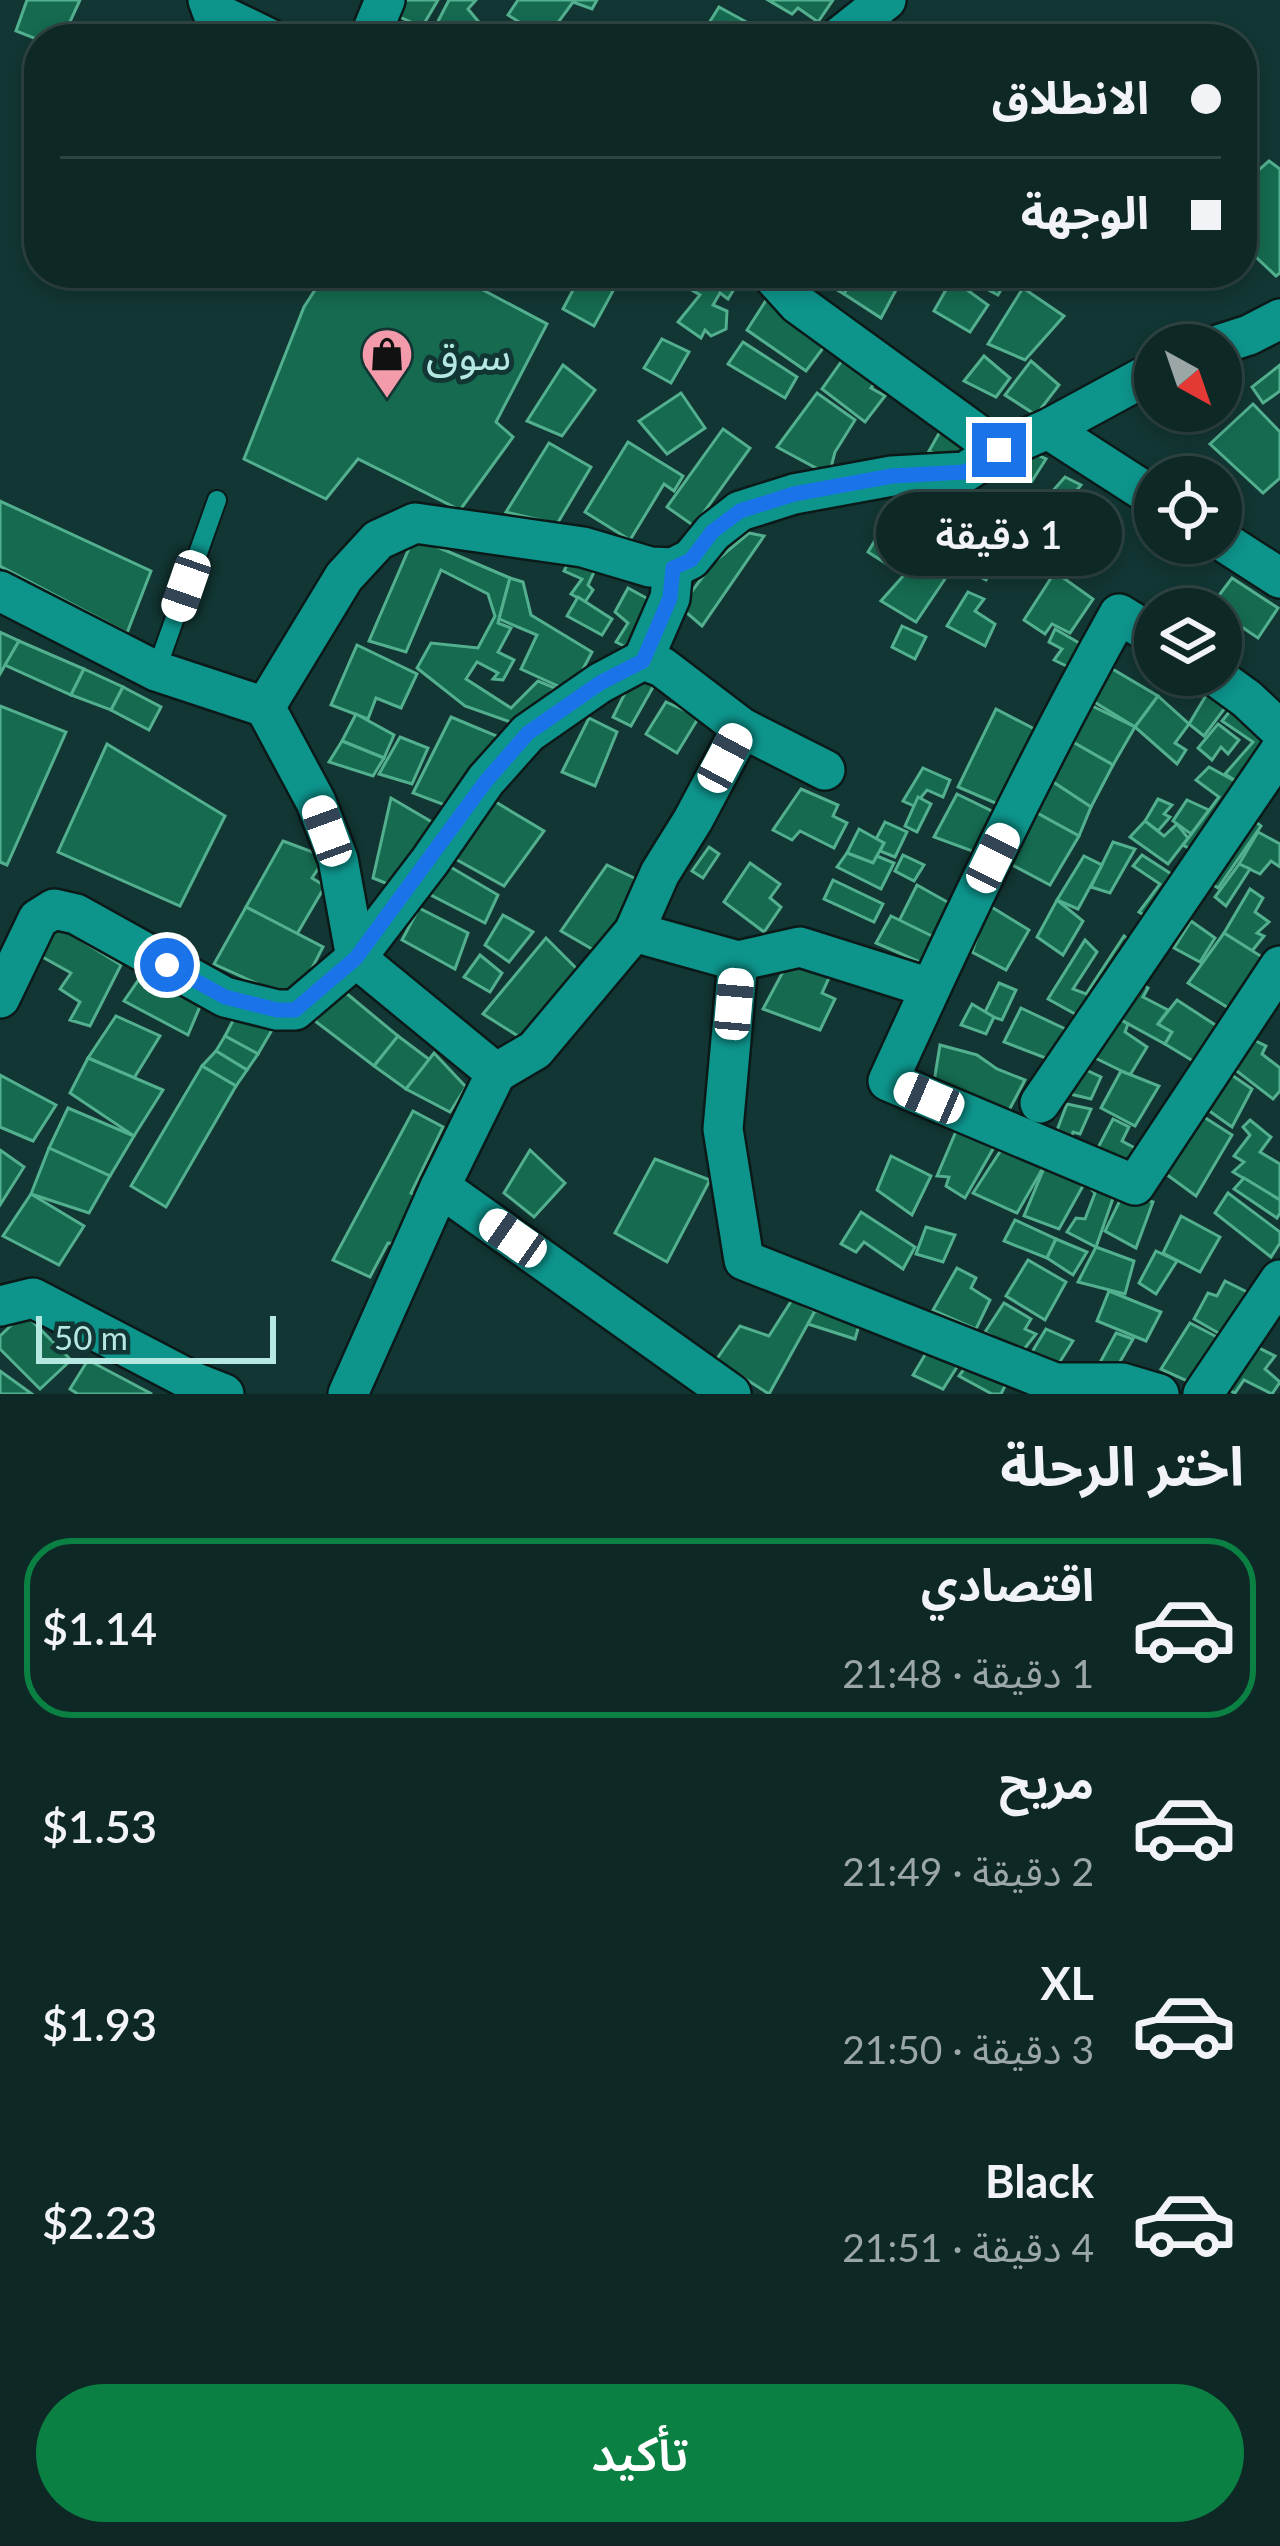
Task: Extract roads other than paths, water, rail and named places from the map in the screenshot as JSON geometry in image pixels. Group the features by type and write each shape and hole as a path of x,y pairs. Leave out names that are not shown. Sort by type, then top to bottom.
{"street":[{"path":"208,0 212,11 239,24"},
{"path":"856,24 886,0"},
{"path":"784,288 798,304 999,450"},
{"path":"1242,337 1280,319"},
{"path":"265,707 344,577 378,540 415,523 583,547 650,567 673,568 691,560 712,532 740,511 794,494 892,476 965,472 1134,382"},
{"path":"1048,429 1134,484"},
{"path":"1242,554 1280,578"},
{"path":"0,998 38,919 54,909 76,914 225,997 295,1010 356,958 486,781 528,733 600,683 643,661 670,598 673,568"},
{"path":"0,591 156,671 265,707 316,802 338,859 356,958 496,1073"},
{"path":"1134,624 1118,614 1071,699 888,1081 1135,1185 1280,966"},
{"path":"643,661 662,667 742,728 825,770"},
{"path":"1242,695 1280,730"},
{"path":"348,1394 496,1073 535,1050 634,932 660,873 742,728"},
{"path":"1040,1103 1280,752"},
{"path":"634,932 738,962 800,947 930,988"},
{"path":"738,962 722,1130 744,1260 1055,1383 1121,1383 1159,1394"},
{"path":"440,1186 731,1394"},
{"path":"1203,1394 1279,1284"},
{"path":"0,1306 33,1298 204,1390"}],"lane":[{"path":"156,671 217,500"}],"place":[{"name":"سوق","path":"387,400"}]}
